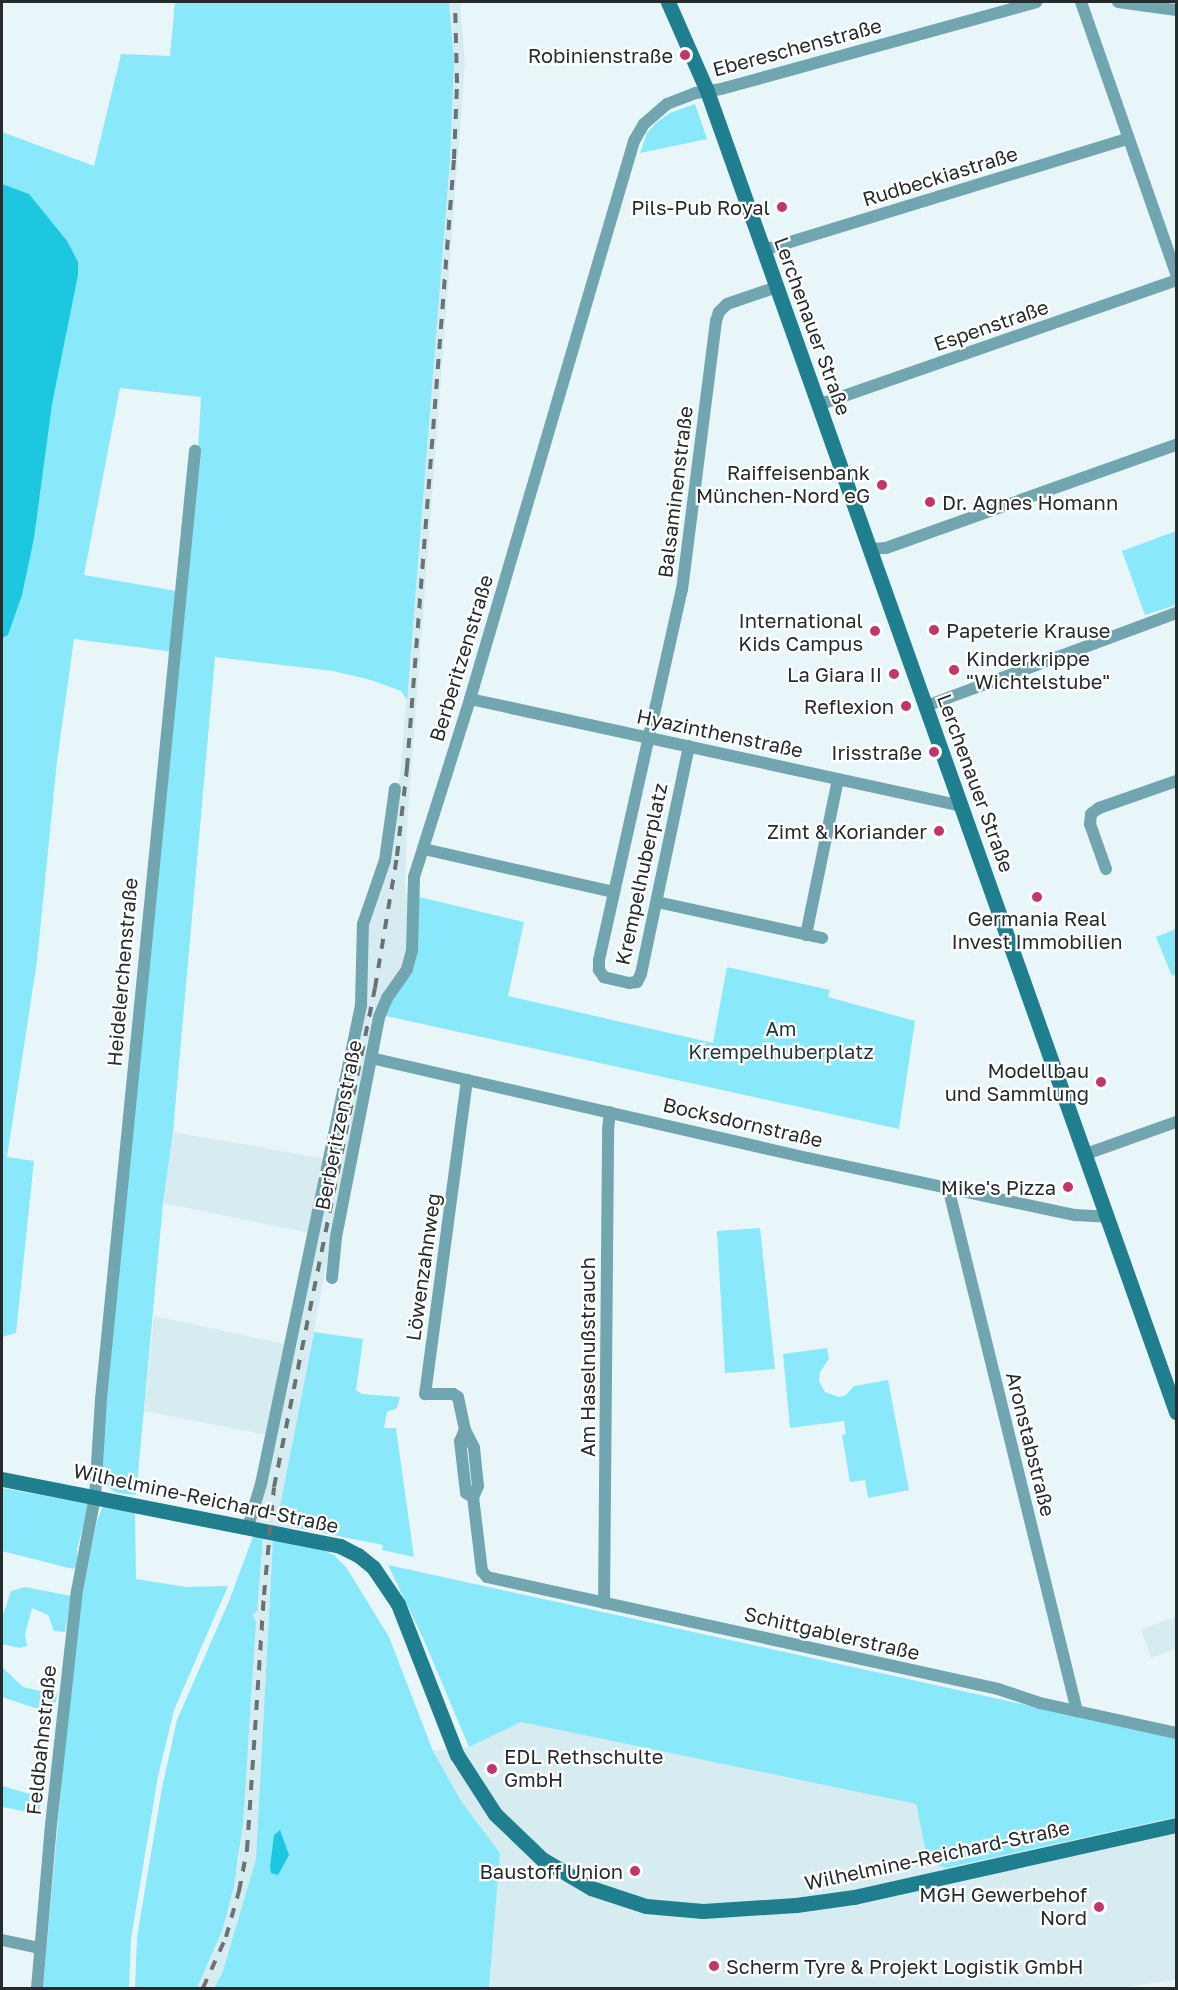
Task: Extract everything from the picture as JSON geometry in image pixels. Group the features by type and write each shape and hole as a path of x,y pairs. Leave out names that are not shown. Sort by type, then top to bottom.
{"main road":[{"name":"Lerchenauer Straße","path":"668,2 707,91 1176,1413"},
{"name":"Wilhelmine-Reichard-Straße","path":"2,1479 340,1546 358,1555 373,1567 398,1604 457,1755 495,1814 542,1859 591,1888 646,1906 703,1911 796,1905 842,1899 942,1879 1176,1825"}],"street":[{"name":"Ebereschenstraße","path":"707,91 1036,2"},
{"path":"1081,2 1176,274"},
{"path":"1118,2 1176,10"},
{"name":"Berberitzenstraße","path":"332,1278 336,1237 379,1017 387,998 407,969 414,932 414,877 470,699 634,141 644,124 667,104 707,91"},
{"name":"Rudbeckiastraße","path":"764,250 1128,139"},
{"name":"Espenstraße","path":"818,405 1176,280"},
{"name":"Balsaminenstraße","path":"649,738 682,590 716,321 719,312 727,304 777,287"},
{"path":"870,549 886,548 1176,445"},
{"name":"Heidelerchenstraße","path":"95,1497 102,1387 195,452"},
{"path":"926,706 1176,613"},
{"name":"Hyazinthenstraße","path":"470,699 962,806"},
{"name":"Krempelhuberplatz","path":"649,738 599,970 604,977 620,981 637,982 641,974 689,746"},
{"path":"806,935 838,779"},
{"path":"1106,869 1090,824 1091,814 1099,808 1176,781"},
{"name":"Berberitzenstraße","path":"248,1527 261,1484 361,1004 363,924 385,860 395,789"},
{"path":"424,849 614,892"},
{"path":"657,902 822,938"},
{"name":"Bocksdornstraße","path":"371,1058 808,1158 1075,1215 1108,1217"},
{"name":"Löwenzahnweg","path":"467,1080 441,1292 425,1394 453,1394 458,1397 465,1430 474,1448 478,1486 473,1497 482,1571"},
{"name":"Am Haselnußstrauch","path":"604,1603 610,1112"},
{"path":"1086,1154 1176,1122"},
{"name":"Aronstabstraße","path":"948,1187 1077,1711"},
{"name":"Feldbahnstraße","path":"38,1989 40,1948 77,1591 95,1497"},
{"name":"Schittgablerstraße","path":"482,1571 487,1577 998,1689 1040,1703 1176,1733"},
{"path":"2,1940 40,1948"}],"shaded area":[{"path":"449,2 460,2 465,63 407,827 405,893 415,896 416,942 382,1000 346,1164 278,1515 296,1520 293,1527 273,1539 256,1859 222,1974 214,1988 197,1988 222,1931 239,1860 252,1689 250,1687 252,1615 263,1536 254,1534 319,1235 163,1203 173,1132 333,1160 365,1007 365,924 389,859 401,764 450,160 454,63"},
{"path":"2,184 29,194 67,241 78,262 78,275 52,404 34,538 22,595 8,635 2,638"},
{"path":"154,1316 284,1344 267,1435 144,1411"},
{"path":"1176,1617 1176,1649 1151,1658 1141,1629"},
{"path":"521,1722 916,1804 925,1848 946,1868 1176,1817 1176,1979 1124,1988 489,1988 500,1853 461,1801 432,1751 469,1747"},
{"path":"280,1830 289,1855 278,1875 271,1873 270,1867 274,1835"}],"green space":[{"path":"175,2 449,2 454,63 450,160 407,700 401,691 371,680 333,671 215,657 173,1132 163,1203 136,1495 117,1493 106,1486 100,1474 175,652 74,639 57,761 37,961 7,1157 34,1161 16,1333 2,1337 2,132 94,166 121,54 170,56","holes":["120,388 201,397 197,468 182,592 84,575"]},
{"path":"695,104 707,139 640,153 647,133 656,123 670,113"},
{"path":"1176,531 1176,605 1145,615 1122,551"},
{"name":"Am Krempelhuberplatz","path":"415,896 524,922 508,996 713,1043 727,967 830,990 828,997 915,1021 899,1129 377,1014 406,969"},
{"path":"1176,929 1176,974 1172,976 1156,937"},
{"path":"760,1228 775,1369 725,1373 717,1231"},
{"path":"314,1332 363,1339 356,1390 362,1394 400,1397 397,1408 387,1412 384,1428 396,1428 414,1557 382,1550 383,1545 293,1527 296,1520 278,1516"},
{"path":"827,1348 829,1359 820,1372 819,1381 825,1392 839,1397 846,1395 854,1386 888,1380 909,1490 868,1498 865,1480 850,1482 842,1435 846,1434 844,1421 790,1428 783,1354"},
{"path":"2,1488 89,1504 77,1550 77,1565 73,1569 2,1551"},
{"path":"103,1506 135,1512 136,1579 186,1587 228,1586 174,1710 158,1776 131,1939 129,1988 43,1988 72,1669 80,1606 97,1521"},
{"path":"254,1534 263,1535 257,1611 252,1615 256,1621 243,1824 234,1886 222,1931 197,1988 135,1988 137,1937 162,1788 177,1720 229,1601"},
{"path":"273,1539 314,1546 334,1555 346,1567 389,1637 433,1751 461,1801 500,1853 489,1988 214,1988 222,1974 256,1859"},
{"path":"388,1565 1140,1730 1176,1735 1176,1817 946,1868 928,1862 916,1804 521,1722 469,1747 423,1638"},
{"path":"25,1587 71,1596 65,1632 54,1631 48,1615 32,1608 25,1634 27,1646 20,1648 2,1644 2,1618 11,1591"},
{"path":"2,1667 23,1687 57,1695 53,1714 2,1697"},
{"path":"2,1786 41,1797 39,1814 2,1807"}],"railway":[{"path":"203,1988 226,1937 239,1891 247,1850 264,1595 274,1487 375,988 397,856 407,768 454,159 457,83 455,2"}],"place":[{"name":"Robinienstraße","path":"685,55"},
{"name":"Pils-Pub Royal","path":"782,207"},
{"name":"Raiffeisenbank München-Nord eG","path":"882,485"},
{"name":"Dr. Agnes Homann","path":"930,502"},
{"name":"Papeterie Krause","path":"934,630"},
{"name":"International Kids Campus","path":"875,631"},
{"name":"Kinderkrippe \"Wichtelstube\"","path":"954,670"},
{"name":"La Giara II","path":"894,674"},
{"name":"Reflexion","path":"906,706"},
{"name":"Irisstraße","path":"934,752"},
{"name":"Zimt & Koriander","path":"939,831"},
{"name":"Germania Real Invest Immobilien","path":"1037,897"},
{"name":"Modellbau und Sammlung","path":"1101,1082"},
{"name":"Mike's Pizza","path":"1068,1187"},
{"name":"EDL Rethschulte GmbH","path":"492,1769"},
{"name":"Baustoff Union","path":"635,1871"},
{"name":"MGH Gewerbehof Nord","path":"1099,1907"},
{"name":"Scherm Tyre & Projekt Logistik GmbH","path":"714,1966"}]}
